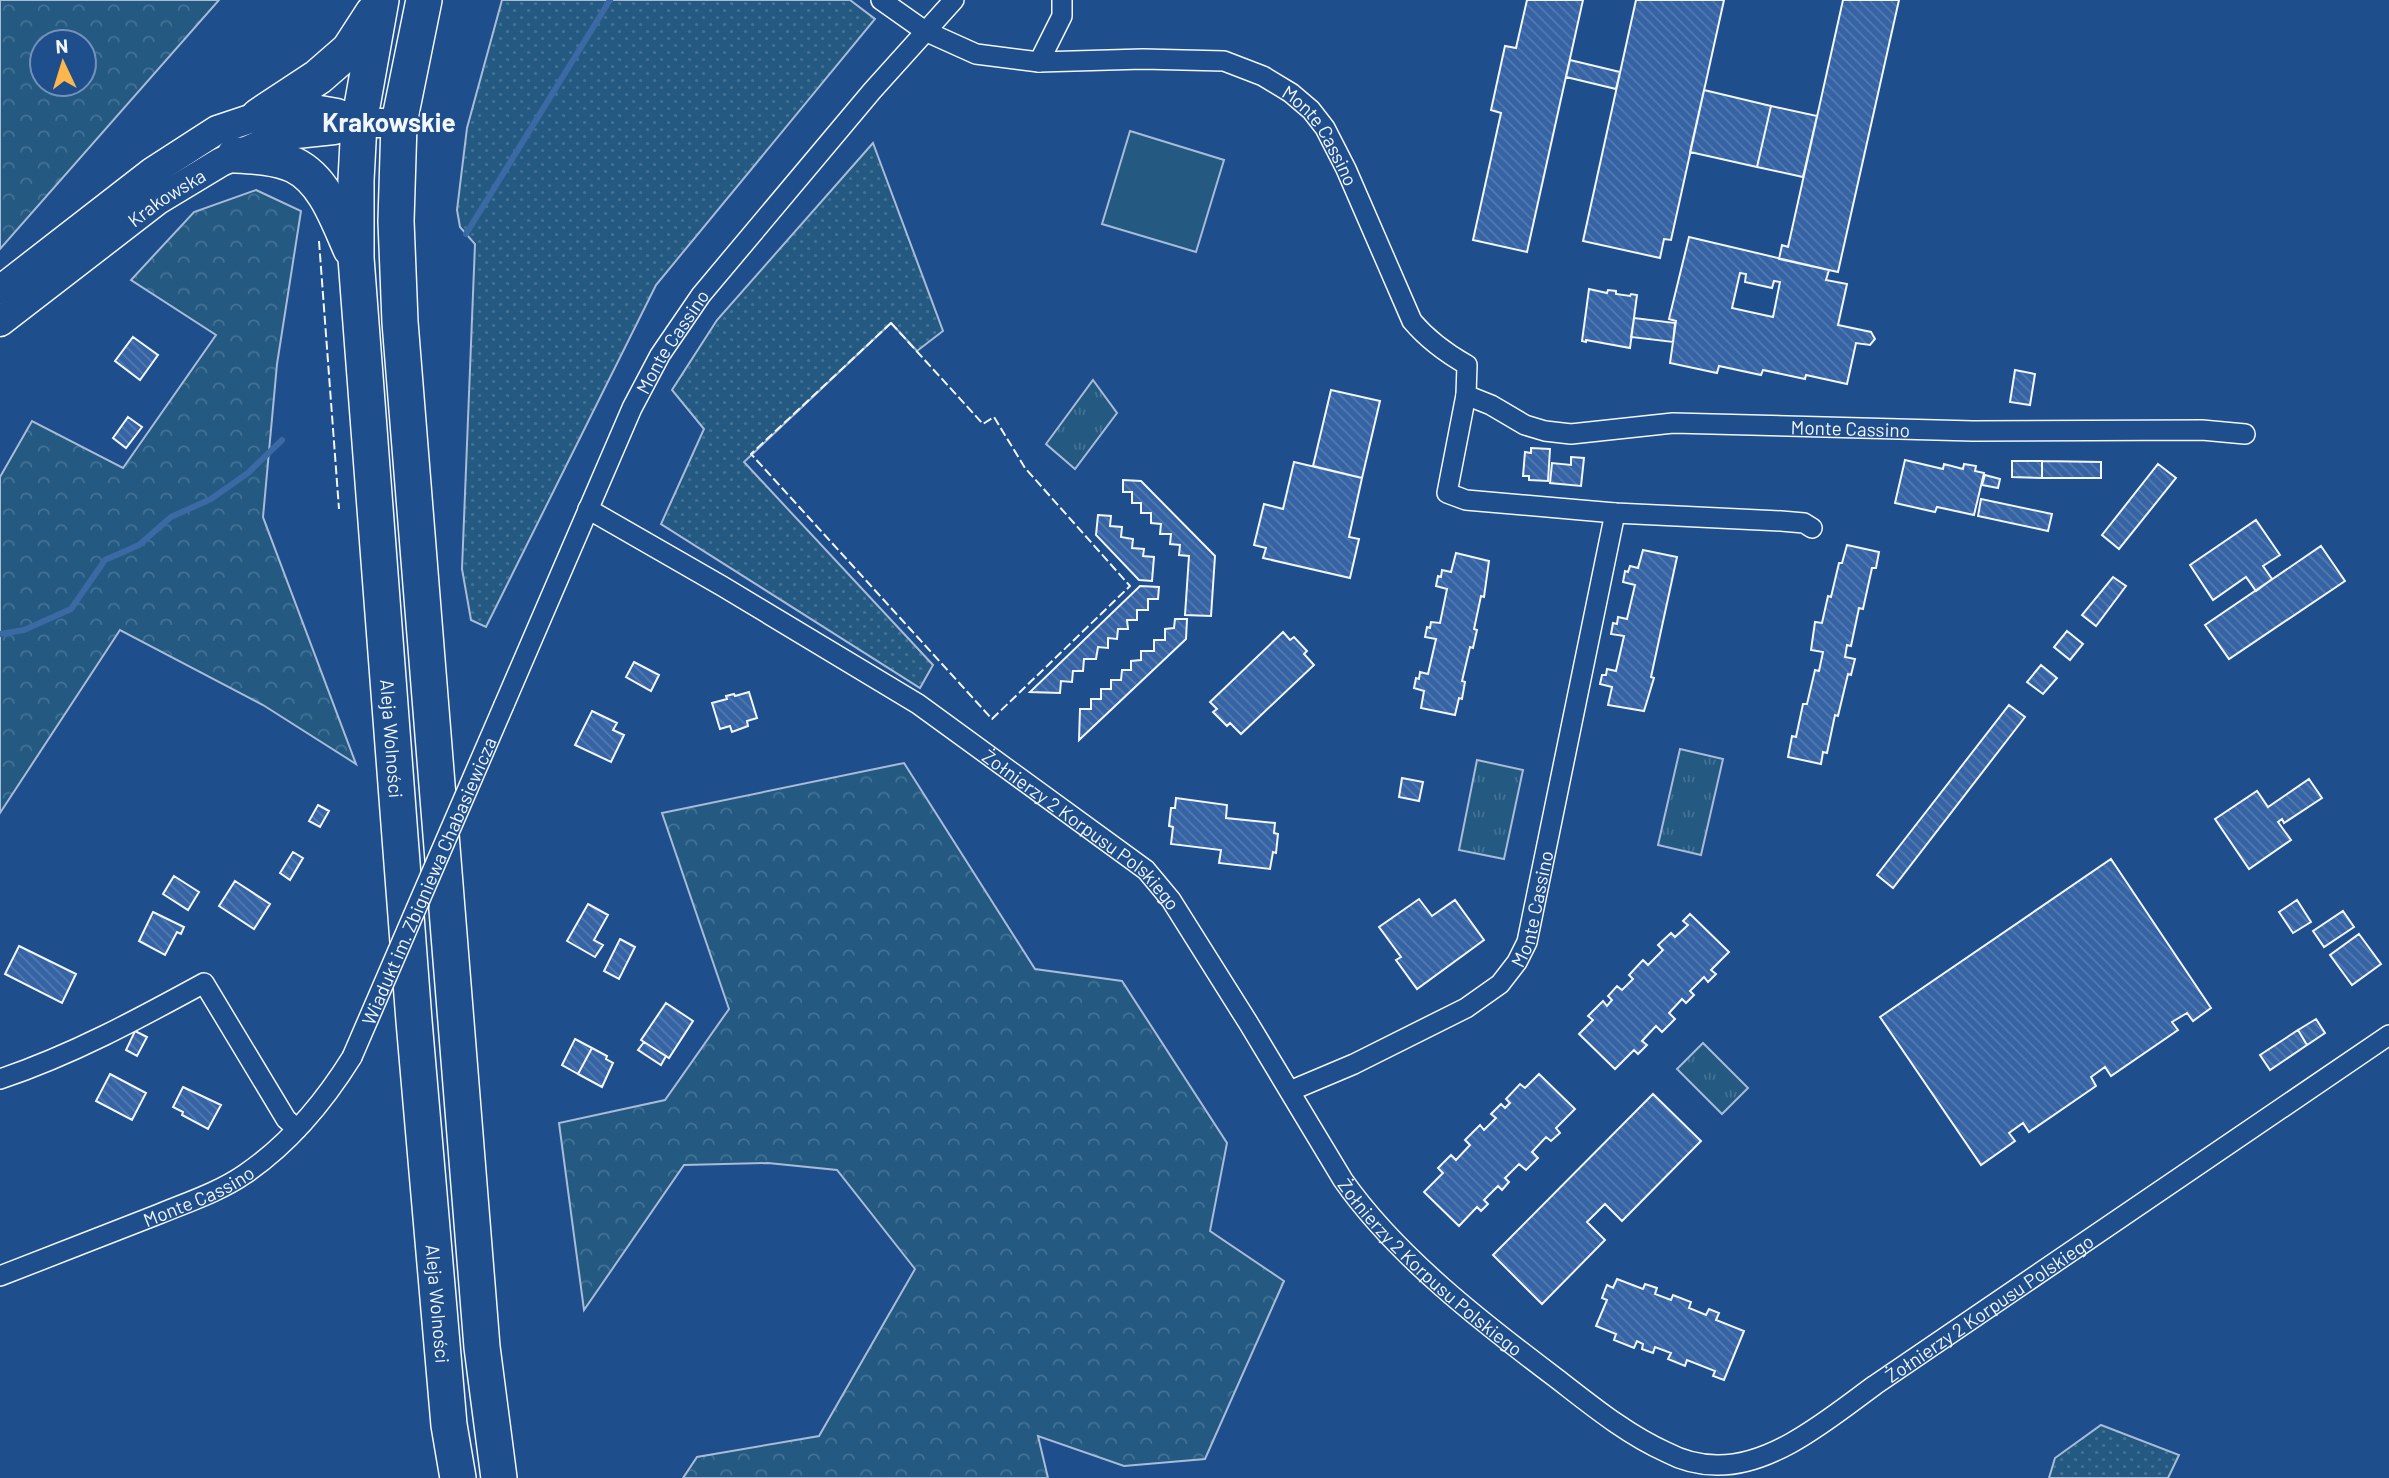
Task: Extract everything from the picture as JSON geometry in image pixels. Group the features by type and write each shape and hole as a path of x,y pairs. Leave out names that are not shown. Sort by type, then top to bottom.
{"highway":[{"path":"399,123 424,0"},
{"path":"259,116 318,77 349,50 381,1"},
{"name":"Aleja Wolności","path":"381,1 359,122 356,258 414,1021 447,1401 458,1478"},
{"name":"Aleja Wolności","path":"399,123 396,220 400,322 478,1308 487,1400 499,1478"},
{"path":"235,155 267,158 293,165 313,178 332,208 356,258"}],"main road":[{"name":"Krakowska","path":"0,290 152,172 217,130 259,116 314,110 337,113 359,122"},
{"name":"Krakowska","path":"0,322 158,200 235,155 296,134 334,130 359,122 399,123"}],"street":[{"name":"Monte Cassino","path":"504,705 632,408 681,322 701,295 954,0"},
{"path":"1039,62 1062,16 1062,0"},
{"path":"882,1 925,31"},
{"name":"Monte Cassino","path":"925,31 976,54 1039,62 1143,59 1224,61 1263,76 1291,93 1311,110 1325,128 1346,169 1412,321 1423,335 1444,352 1467,365 1466,394 1447,493 1466,500 1615,513 1782,521 1804,523 1812,528"},
{"name":"Monte Cassino","path":"1466,394 1525,425 1545,431 1572,434 1672,423 1920,430 2202,430 2245,434"},
{"name":"Żołnierzy 2 Korpusu Polskiego","path":"588,509 918,704 1146,870 1171,900 1357,1200 1385,1232 1515,1347 1618,1424 1668,1453 1693,1462 1717,1465 1740,1463 1763,1455 1809,1432 2389,1035"},
{"name":"Monte Cassino","path":"1290,1091 1354,1064 1466,1008 1500,985 1517,962 1527,942 1615,513"},
{"name":"Wiadukt im. Zbigniewa Chabasiewicza","path":"352,1057 504,705"},
{"path":"0,1079 114,1032 204,982 286,1119 297,1129"},
{"name":"Monte Cassino","path":"0,1276 217,1189 244,1175 275,1151 297,1129 337,1083 352,1057"}],"green space":[{"path":"0,0 219,0 0,249"},
{"path":"502,0 850,0 875,19 656,285 486,627 471,620 462,569 475,244 460,227 457,210 467,128"},
{"path":"1130,131 1224,160 1196,252 1102,224"},
{"path":"873,143 943,331 917,351 891,323 744,462 933,665 920,688 661,524 704,429 672,390 717,320"},
{"path":"256,190 301,211 277,364 263,517 356,764 263,705 120,630 0,813 0,477 32,421 123,468 216,335 131,280 194,212"},
{"path":"1093,380 1117,413 1075,469 1046,444"},
{"path":"1680,749 1723,759 1701,855 1658,845"},
{"path":"1477,760 1523,770 1504,859 1459,850"},
{"path":"904,763 1035,969 1122,981 1227,1143 1210,1231 1284,1281 1205,1459 1124,1466 1038,1436 1048,1478 683,1478 697,1457 819,1436 915,1269 837,1170 768,1163 684,1165 584,1310 559,1123 665,1100 729,1009 662,813"},
{"path":"1703,1043 1748,1088 1722,1114 1677,1069"},
{"path":"2101,1425 2179,1455 2168,1478 2049,1478 2055,1458"}],"building":[{"path":"1527,0 1583,0 1527,252 1473,240 1501,113 1491,110 1505,46 1516,48"},
{"path":"1636,0 1724,0 1671,240 1664,239 1660,258 1583,241"},
{"path":"1843,0 1899,0 1838,272 1779,259 1782,245 1788,247"},
{"path":"1570,60 1620,72 1616,89 1566,77"},
{"path":"1704,90 1771,106 1757,167 1690,152"},
{"path":"1771,106 1817,116 1803,177 1757,167"},
{"path":"1689,237 1829,270 1826,280 1847,284 1838,325 1871,332 1875,339 1870,345 1856,343 1847,384 1806,375 1805,379 1763,370 1761,375 1719,366 1717,373 1670,363 1676,321 1669,319","holes":["1740,273 1746,274 1745,282 1772,288 1774,281 1780,282 1773,317 1732,308"]},
{"path":"1589,289 1637,295 1630,348 1582,341"},
{"path":"1634,318 1675,323 1673,342 1631,337"},
{"path":"133,337 158,355 140,380 115,361"},
{"path":"2015,370 2035,374 2030,405 2010,402"},
{"path":"1331,390 1380,401 1362,478 1313,466"},
{"path":"128,417 142,427 126,448 113,438"},
{"path":"1531,448 1550,449 1548,481 1529,480 1529,476 1523,476 1525,452 1531,453"},
{"path":"1571,457 1584,458 1581,486 1550,483 1552,463 1571,465"},
{"path":"1905,460 1943,469 1944,464 1963,469 1964,464 1976,466 1975,471 1984,473 1974,515 1937,507 1935,512 1895,503"},
{"path":"2012,461 2042,461 2042,478 2012,477"},
{"path":"2042,461 2101,462 2101,478 2042,478"},
{"path":"1294,462 1362,478 1349,537 1359,539 1350,578 1263,558 1266,548 1254,545 1264,504 1283,509"},
{"path":"2158,464 2176,478 2119,549 2102,535"},
{"path":"1985,475 2000,479 1998,488 1982,485"},
{"path":"1123,480 1141,481 1215,556 1211,616 1185,615 1189,556 1179,555 1180,545 1170,544 1171,534 1160,534 1161,524 1151,523 1151,513 1141,513 1141,503 1132,503 1132,492 1123,492"},
{"path":"1981,499 2052,514 2048,531 1978,516"},
{"path":"1098,515 1111,516 1110,526 1122,527 1121,537 1133,539 1132,548 1144,549 1143,556 1154,557 1152,581 1139,580 1096,535"},
{"path":"2256,520 2280,555 2263,566 2272,579 2256,591 2246,577 2213,600 2190,565"},
{"path":"1847,545 1879,552 1876,568 1872,568 1863,609 1859,608 1851,646 1847,645 1845,657 1855,659 1851,675 1848,674 1838,716 1835,715 1827,753 1823,752 1821,764 1788,757 1792,736 1796,737 1803,704 1807,704 1815,670 1819,671 1823,652 1811,650 1815,622 1822,623 1828,596 1831,597 1839,563 1842,563"},
{"path":"2321,546 2345,581 2229,659 2205,625"},
{"path":"1643,550 1677,557 1651,677 1654,678 1644,711 1608,705 1612,687 1600,684 1607,669 1616,671 1624,636 1611,634 1613,623 1617,624 1618,617 1627,619 1635,585 1623,582 1625,571 1628,572 1630,566 1638,568"},
{"path":"1456,553 1489,561 1484,597 1481,596 1474,629 1477,630 1473,648 1470,647 1462,681 1465,682 1462,699 1459,698 1455,715 1421,708 1424,691 1414,688 1420,672 1428,674 1436,639 1425,637 1427,627 1430,628 1431,622 1440,623 1447,589 1436,586 1438,576 1441,577 1442,570 1451,572"},
{"path":"2113,577 2126,586 2096,626 2082,615"},
{"path":"1140,586 1159,587 1158,599 1148,599 1148,610 1137,610 1137,620 1127,620 1128,629 1118,629 1117,639 1108,638 1108,648 1098,647 1096,659 1084,659 1083,671 1073,671 1072,682 1061,681 1060,693 1030,692"},
{"path":"1175,619 1187,619 1186,639 1079,740 1080,709 1091,709 1091,699 1101,699 1101,689 1111,689 1111,680 1121,680 1122,670 1131,670 1131,661 1141,660 1141,651 1154,651 1154,640 1165,640 1165,629 1174,628"},
{"path":"2067,631 2083,644 2070,660 2054,647"},
{"path":"1283,632 1290,640 1294,637 1307,651 1304,654 1314,665 1241,734 1230,723 1227,726 1213,712 1217,709 1210,702"},
{"path":"634,662 659,675 651,691 626,677"},
{"path":"2041,665 2057,678 2043,694 2027,682"},
{"path":"749,692 757,718 747,721 748,726 732,732 730,726 720,729 712,703 727,699 726,696"},
{"path":"2009,705 2025,717 1893,888 1877,875"},
{"path":"592,711 617,723 613,730 624,735 611,762 575,745"},
{"path":"1402,778 1423,782 1419,801 1399,797"},
{"path":"2309,779 2322,798 2284,823 2282,819 2278,822 2291,840 2249,869 2215,819 2257,791 2268,807"},
{"path":"1176,798 1227,805 1226,818 1275,823 1274,833 1278,834 1276,853 1273,852 1270,869 1219,863 1221,850 1171,844 1173,827 1169,826 1171,808 1175,808"},
{"path":"318,805 329,811 320,827 309,821"},
{"path":"293,852 303,858 290,880 280,873"},
{"path":"2111,859 2211,1008 2193,1021 2187,1013 2172,1022 2178,1030 2111,1076 2105,1067 2091,1077 2096,1086 2029,1132 2023,1123 2009,1133 2015,1141 1981,1165 1880,1017"},
{"path":"174,876 199,892 188,910 163,894"},
{"path":"235,881 270,904 254,929 219,906"},
{"path":"1419,899 1432,916 1455,900 1484,940 1417,989 1396,960 1401,957 1379,927"},
{"path":"2297,900 2311,922 2293,933 2279,912"},
{"path":"588,904 608,915 594,940 603,945 595,957 567,941"},
{"path":"2343,911 2354,927 2324,947 2313,931"},
{"path":"153,912 184,927 181,934 177,932 165,955 139,941"},
{"path":"1690,914 1729,952 1711,970 1716,974 1708,982 1704,977 1690,991 1694,995 1686,1003 1682,999 1669,1013 1675,1019 1662,1032 1656,1026 1642,1041 1647,1045 1638,1054 1634,1050 1615,1069 1579,1034 1593,1020 1588,1016 1603,1001 1607,1006 1612,1000 1608,996 1617,986 1622,990 1633,979 1629,975 1643,960 1648,965 1663,950 1658,945 1671,933 1675,937 1688,925 1683,921"},
{"path":"2359,934 2381,964 2352,985 2330,955"},
{"path":"620,939 635,947 619,979 604,971"},
{"path":"19,946 76,974 62,1003 5,974"},
{"path":"666,1003 693,1021 669,1058 641,1040"},
{"path":"2316,1019 2325,1033 2307,1045 2298,1030"},
{"path":"2298,1030 2307,1045 2270,1070 2260,1055"},
{"path":"135,1031 147,1037 137,1056 126,1050"},
{"path":"575,1039 592,1048 578,1074 562,1065"},
{"path":"644,1042 666,1056 661,1065 638,1050"},
{"path":"592,1048 607,1056 606,1059 613,1063 602,1087 578,1074"},
{"path":"110,1074 146,1093 132,1120 96,1101"},
{"path":"1539,1074 1575,1109 1556,1128 1560,1133 1551,1141 1546,1137 1532,1152 1538,1158 1526,1170 1519,1164 1505,1178 1509,1182 1502,1190 1498,1186 1484,1200 1488,1204 1481,1211 1477,1207 1459,1226 1424,1192 1443,1173 1438,1168 1451,1155 1456,1160 1470,1145 1465,1140 1480,1125 1484,1130 1496,1118 1491,1114 1501,1104 1505,1108 1510,1103 1506,1099 1520,1084 1525,1088"},
{"path":"183,1087 221,1105 208,1129 173,1107"},
{"path":"1653,1094 1701,1141 1622,1221 1605,1204 1587,1222 1605,1240 1542,1304 1493,1255"},
{"path":"1617,1279 1643,1289 1645,1284 1657,1288 1655,1294 1671,1300 1673,1295 1691,1302 1689,1308 1706,1315 1709,1309 1719,1313 1716,1320 1744,1331 1724,1380 1713,1376 1715,1371 1687,1360 1685,1366 1668,1359 1671,1353 1655,1347 1653,1353 1642,1349 1643,1344 1637,1341 1634,1348 1614,1340 1616,1334 1596,1326 1607,1300 1602,1298 1607,1285 1613,1288"}],"waterway":[{"path":"466,234 610,0"},
{"path":"0,634 24,630 71,609 105,560 139,545 171,517 211,499 248,473 282,440"}],"fence":[{"path":"319,241 339,509"},
{"path":"891,323 983,424 994,417 1025,468 1130,586 992,719 751,454 891,323"}],"district":[{"name":"Krakowskie","path":"389,121"}]}
